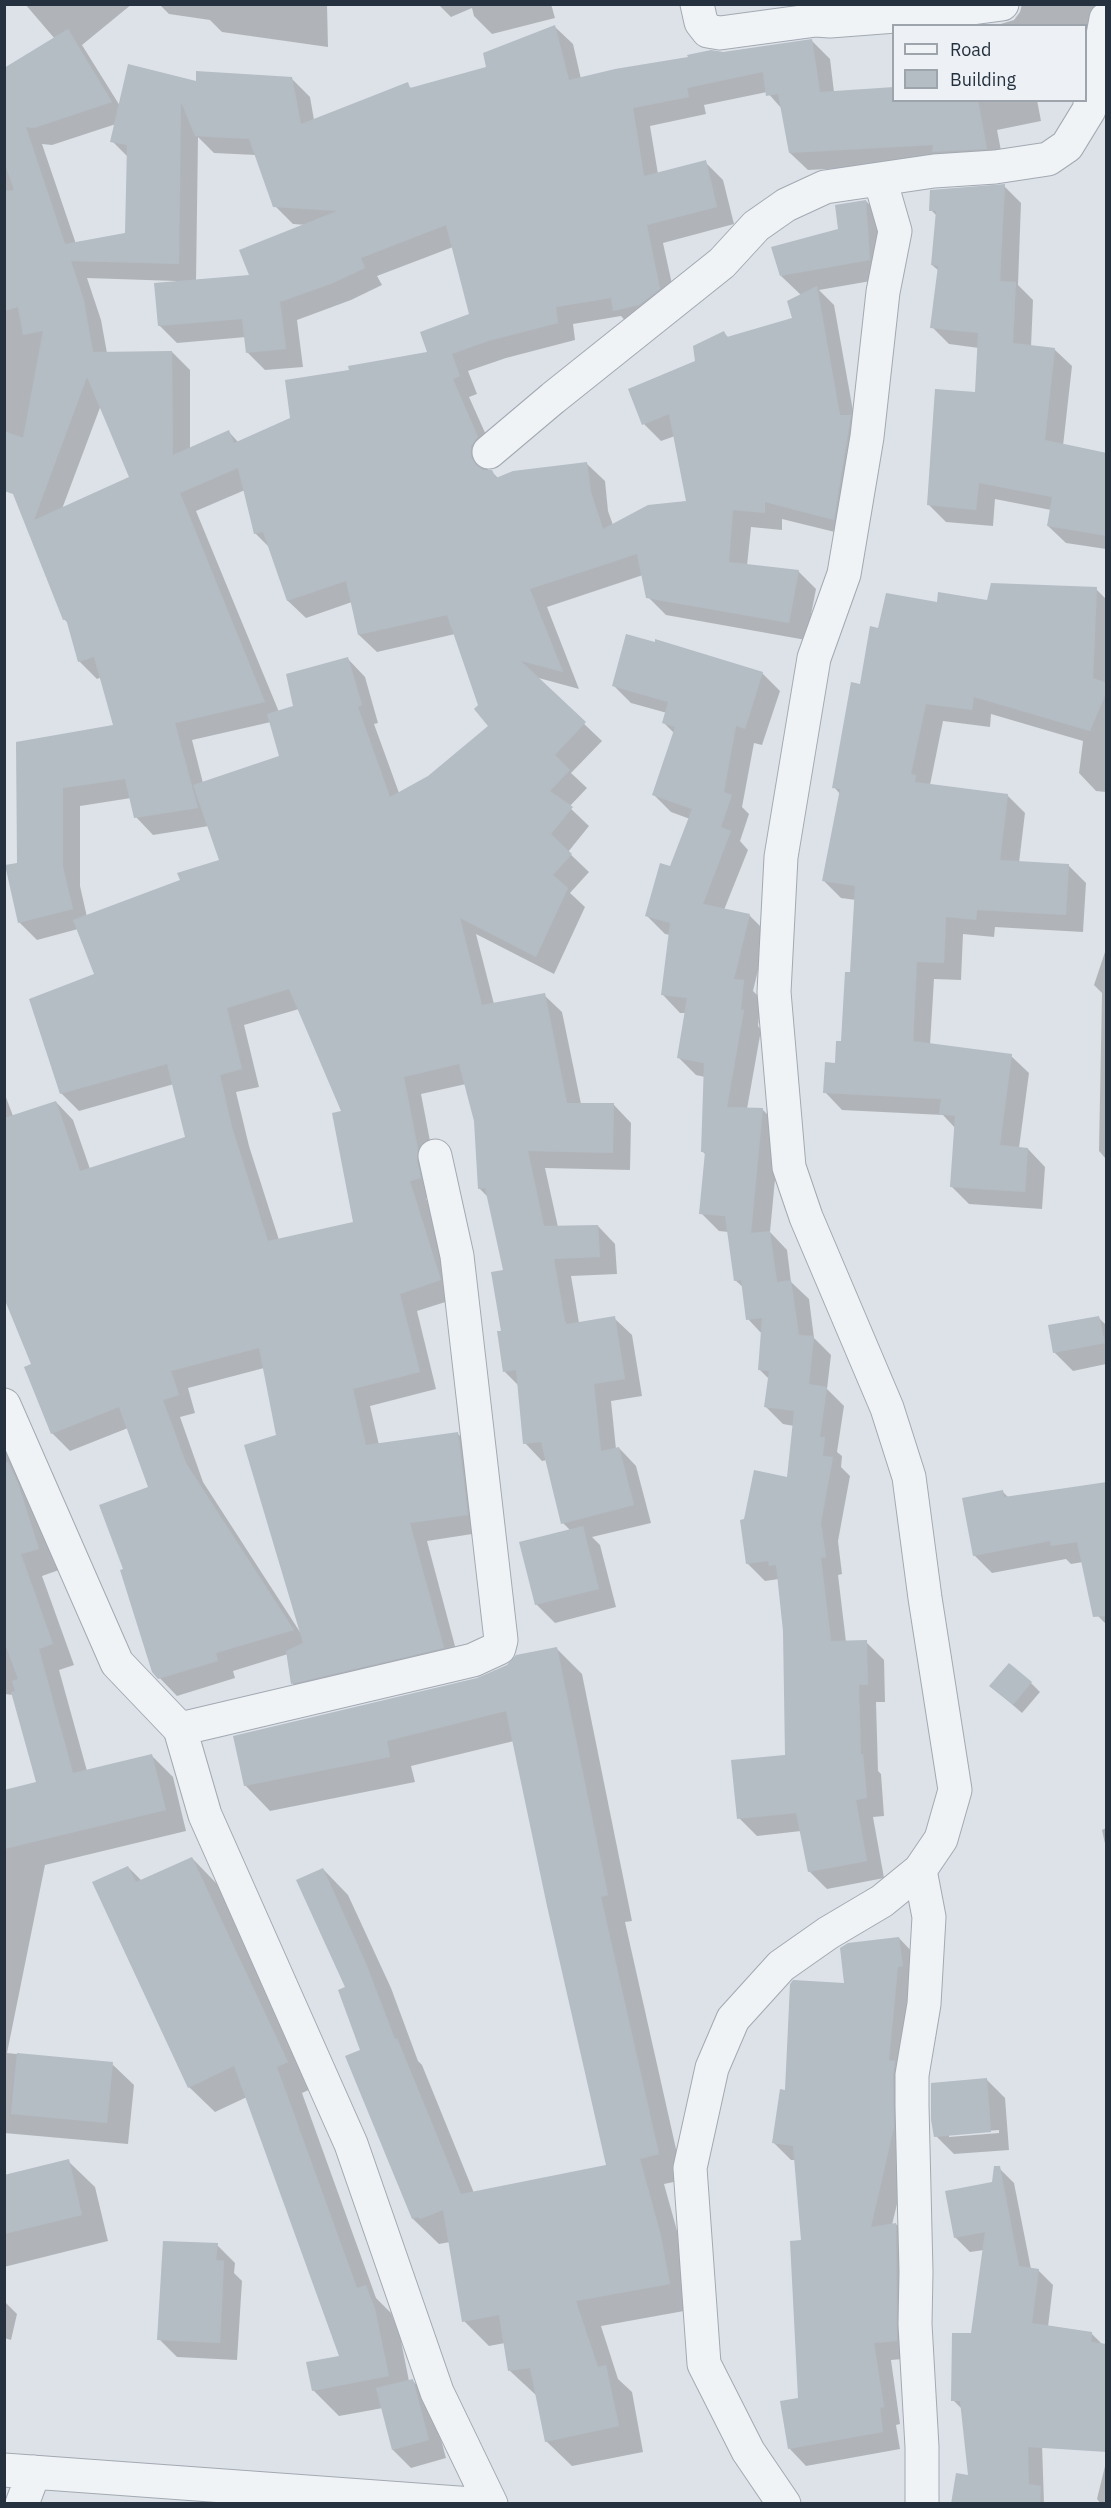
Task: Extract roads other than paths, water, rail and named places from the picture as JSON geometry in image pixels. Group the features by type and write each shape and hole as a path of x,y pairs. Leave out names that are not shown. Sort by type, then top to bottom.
{"street":[{"path":"697,4 701,22 708,31 720,33 816,20 830,21 935,13 1002,4"},
{"path":"489,452 722,263 756,226 786,205 825,187 934,171 1048,159 1067,146 1100,92 1107,19"},
{"path":"784,2504 748,2451 704,2364 690,2168 712,2068 734,2019 781,1966 828,1933 882,1901 920,1870 941,1839 955,1790 926,1609 909,1478 886,1408 806,1217 789,1167 774,992 781,857 814,658 844,574 867,437 883,291 895,231 880,179"},
{"path":"180,1729 473,1660 499,1648 501,1640 457,1256 435,1156"},
{"path":"4,1405 117,1663 180,1729 205,1815 351,2144 437,2392 491,2504"},
{"path":"920,1870 929,1917 924,2004 912,2075 915,2324 922,2447 921,2504"},
{"path":"22,2504 19,2471 368,2501 471,2504"}]}
